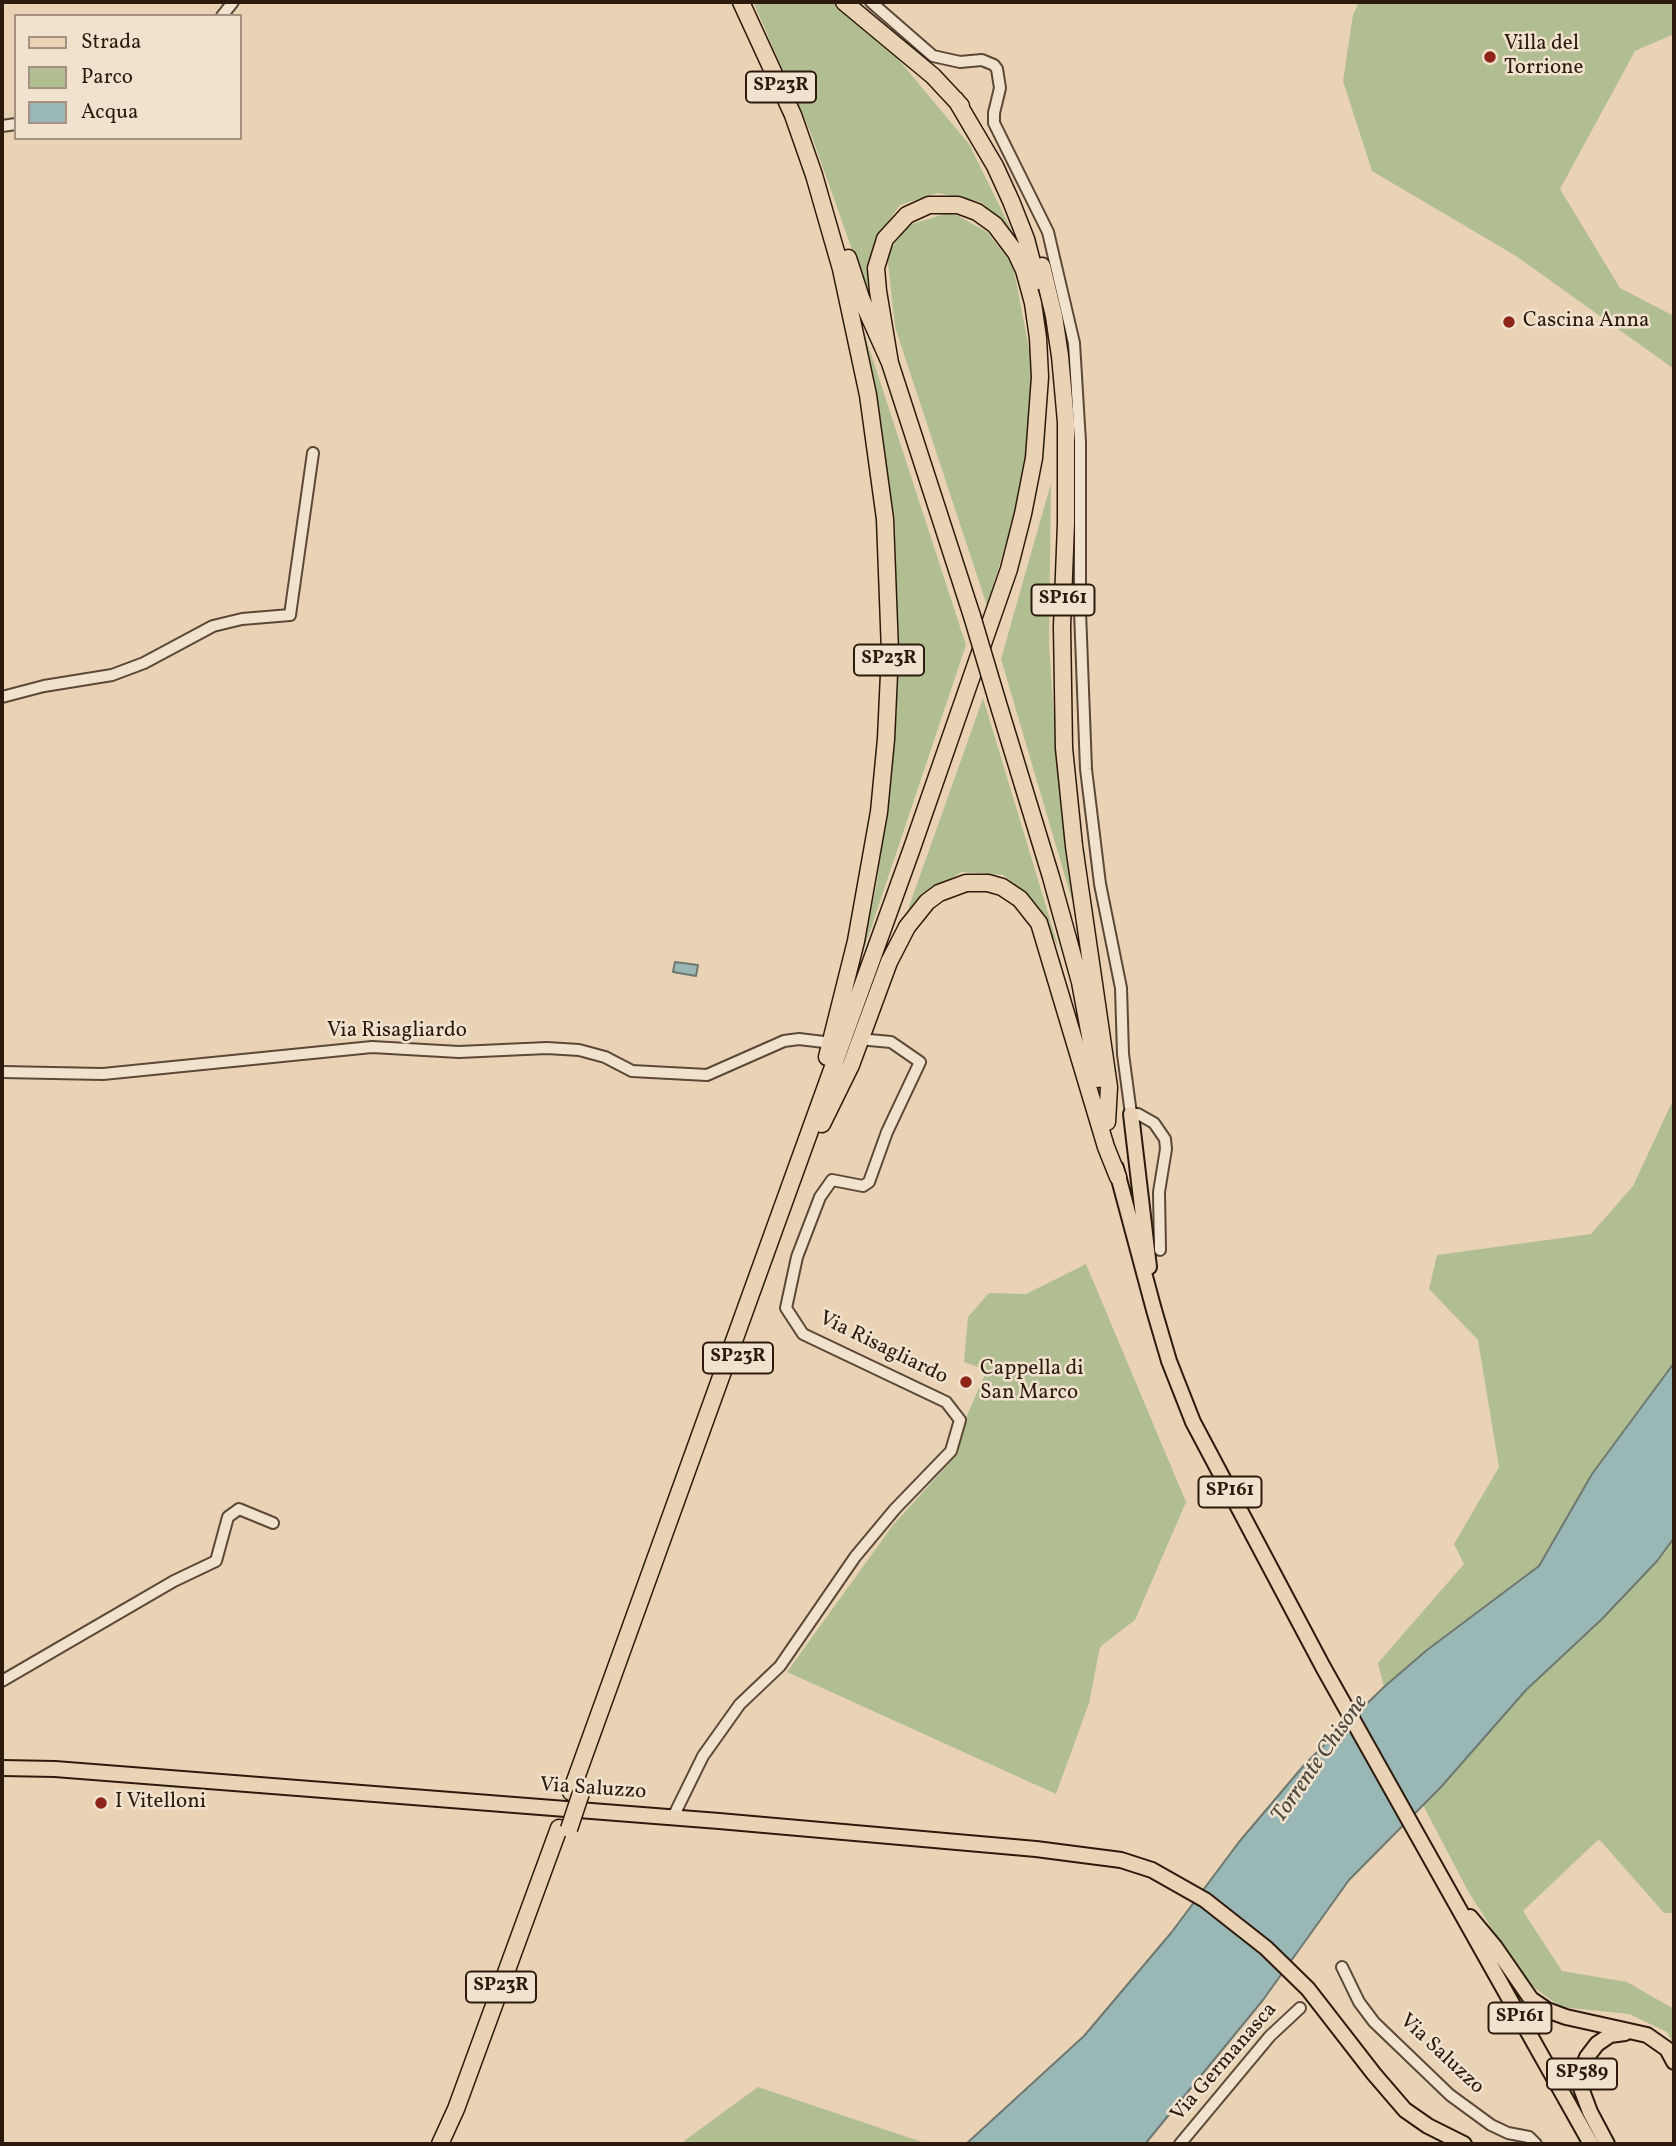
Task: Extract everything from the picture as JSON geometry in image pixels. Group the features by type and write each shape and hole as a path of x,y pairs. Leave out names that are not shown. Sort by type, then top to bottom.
{"highway":[{"name":"SP23R","path":"741,2 793,115 814,175 841,269 868,395 885,519 890,652 886,739 874,849 843,999 803,1144"},
{"name":"SP23R","path":"652,1582 818,1133 978,686 1023,546 1042,458 1047,361 1044,320 1026,239 1011,201 995,166 956,100 916,61 844,2"},
{"name":"SP161","path":"956,100 976,123 1006,176 1032,233 1046,281 1060,356 1066,422 1067,480 1062,626 1064,748 1074,846 1109,1087 1107,1122"},
{"name":"SP161","path":"814,175 827,198 861,298 890,363 972,616 1080,982 1107,1122"},
{"name":"SP23R","path":"451,2144 465,2113 803,1144 813,1124 911,851 1009,569 1030,485 1040,377 1033,303 1024,270 1016,253 995,225 977,212 958,205 929,205 907,215 885,239 876,268 890,363"},
{"name":"SP161","path":"818,1133 851,1065 889,962 906,927 927,902 939,893 966,883 988,883 1002,887 1020,899 1039,923 1106,1147 1118,1177"},
{"name":"SP23R","path":"440,2144 564,1829"}],"main road":[{"path":"1131,1114 1153,1310"},
{"name":"SP161","path":"1107,1122 1118,1177 1153,1310 1193,1422 1323,1668 1591,2144"},
{"name":"Via Saluzzo","path":"2,1768 55,1769 673,1817 1095,1856 1138,1865 1176,1882 1205,1900 1266,1948 1308,1989 1405,2110 1427,2126 1464,2144"},
{"name":"SP589","path":"1449,1892 1496,1947 1531,1999 1547,2010 1566,2017 1647,2035 1667,2049 1674,2062"},
{"name":"SP589","path":"1607,2144 1581,2088 1582,2070 1587,2057 1597,2044 1610,2035 1635,2031"}],"street":[{"path":"871,2 933,56 961,62 982,60 998,69 1000,88 994,113 995,123 1048,232 1073,343 1080,442 1080,611 1086,769 1100,884 1121,988 1123,1054 1131,1114 1138,1114 1154,1123 1165,1139 1166,1149 1159,1192 1160,1250"},
{"path":"2,697 44,686 112,675 144,663 213,626 242,619 290,615 313,453"},
{"name":"Via Risagliardo","path":"2,1072 103,1074 372,1047 460,1052 547,1048 579,1050 605,1057 632,1071 707,1075 784,1041 799,1039 824,1042"},
{"name":"Via Risagliardo","path":"673,1817 703,1756 740,1704 780,1667 855,1557 895,1509 951,1451 960,1420 946,1402 803,1334 786,1308 797,1257 820,1197 832,1180 863,1186 869,1182 904,1093 920,1062 891,1042 869,1040"},
{"path":"2,1681 174,1581 216,1561 228,1517 239,1509 273,1522"},
{"name":"Via Saluzzo","path":"1342,1966 1359,2002 1374,2022 1450,2095 1491,2125 1508,2133 1529,2137 1536,2144"},
{"name":"Via Germanasca","path":"1180,2144 1270,2036 1300,2008"}],"green space":[{"path":"753,2 836,2 879,36 969,144 1014,235 981,202 938,193 900,205 874,242 867,292 810,131"},
{"path":"1359,2 1674,2 1674,34 1635,51 1560,189 1620,288 1674,316 1674,369 1516,256 1372,171 1343,81 1353,15"},
{"path":"951,212 987,232 1013,265 1034,375 1021,494 987,606 895,327 887,254 909,225"},
{"path":"861,323 966,645 860,961 877,883 897,711 895,520"},
{"path":"1051,483 1049,645 1057,761 1074,907 1001,659"},
{"path":"983,698 1059,949 1040,909 1003,875 962,872 930,891 905,918"},
{"path":"1674,1098 1674,1363 1592,1474 1539,1566 1427,1650 1384,1687 1378,1663 1464,1564 1454,1544 1499,1467 1478,1340 1429,1289 1437,1255 1591,1234 1633,1186"},
{"path":"1086,1264 1186,1502 1135,1620 1100,1647 1089,1703 1056,1794 787,1672 893,1525 950,1462 987,1370 964,1362 968,1317 989,1293 1026,1294"},
{"path":"1674,1538 1674,1913 1664,1913 1599,1839 1523,1911 1562,1971 1627,1982 1674,2009 1674,2045 1667,2032 1629,2014 1561,2007 1525,1981 1468,1891 1423,1805 1526,1690 1602,1619 1657,1561"},
{"path":"758,2087 928,2144 686,2144 684,2141"}],"water":[{"path":"675,962 698,965 696,976 673,972"},
{"name":"Torrente Chisone","path":"1674,1363 1674,1538 1657,1561 1602,1619 1526,1690 1441,1787 1349,1880 1263,2000 1145,2144 966,2144 1084,2036 1171,1933 1239,1842 1305,1764 1384,1687 1427,1650 1539,1566 1592,1474"}],"place":[{"name":"Villa del Torrione","path":"1490,57"},
{"name":"Cascina Anna","path":"1509,322"},
{"name":"Cappella di San Marco","path":"966,1382"},
{"name":"I Vitelloni","path":"101,1803"}]}
